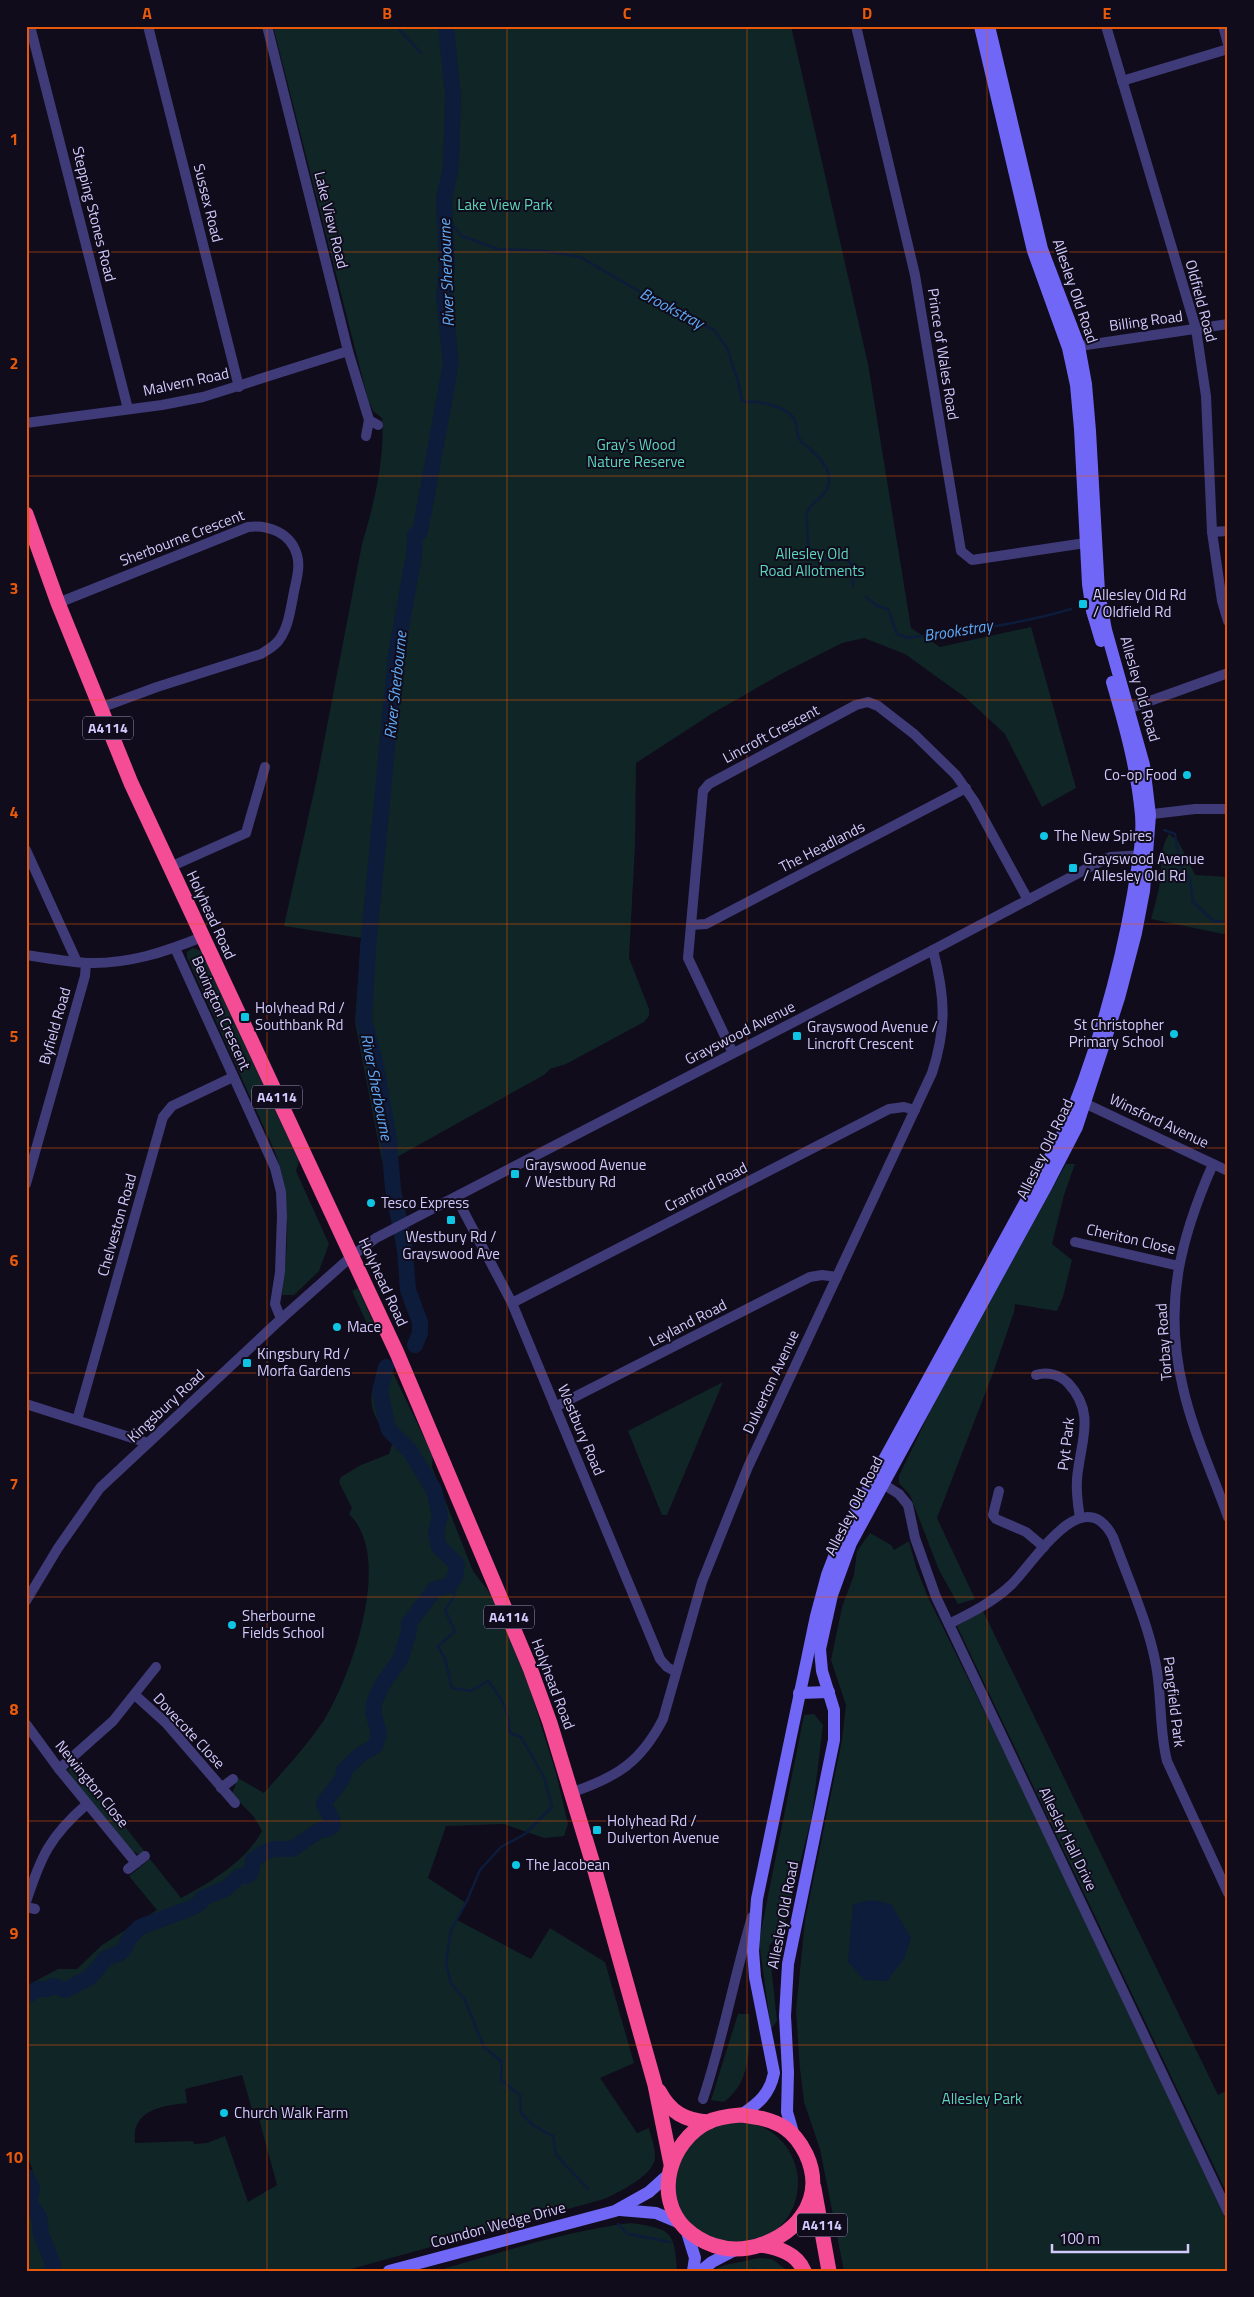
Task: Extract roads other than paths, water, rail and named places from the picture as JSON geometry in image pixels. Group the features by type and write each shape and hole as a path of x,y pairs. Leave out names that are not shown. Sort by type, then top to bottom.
{"highway":[{"name":"Holyhead Road","path":"26,514 58,603 130,783 397,1353 530,1668 572,1792 656,2085 670,2169"},
{"name":"Holyhead Road","path":"656,2085 670,2107 682,2117 693,2121 709,2122"},
{"path":"741,2115 771,2120 794,2136 808,2159 812,2179 811,2196 801,2218 783,2235 761,2246 735,2250 706,2242 683,2226 670,2203 670,2169 687,2140 709,2122 741,2115"},
{"name":"A4114","path":"812,2179 829,2271"},
{"name":"A4114","path":"761,2246 783,2251 795,2258 804,2271"}],"main road":[{"name":"Allesley Old Road","path":"741,2115 765,2097 774,2074 755,1976 753,1951 757,1899 799,1692 827,1575 842,1536 1062,1157 1077,1127 1081,1102 1117,1004 1136,933 1144,855 1145,815 1125,710 1106,630 1090,542 1090,431 1086,384 1042,249 980,26"},
{"name":"Allesley Old Road","path":"989,26 1009,132"},
{"name":"Allesley Old Road","path":"794,2136 787,2112 786,2016 788,1964 834,1740 834,1710 822,1671 820,1649 832,1595 851,1543 975,1304"},
{"path":"799,1692 829,1692"},
{"name":"Coundon Wedge Drive","path":"389,2271 615,2211 649,2192 670,2169"},
{"name":"Coundon Wedge Drive","path":"615,2211 648,2212 668,2217 683,2226"},
{"path":"683,2226 695,2258 692,2271"},
{"path":"701,2271 712,2262 735,2250"}],"street":[{"name":"Stepping Stones Road","path":"30,26 128,409"},
{"name":"Sussex Road","path":"148,26 239,386"},
{"name":"Lake View Road","path":"267,26 348,351 374,422 366,436"},
{"name":"Prince of Wales Road","path":"856,26 915,275 961,551 972,560 1090,542"},
{"name":"Oldfield Road","path":"1106,26 1196,329 1206,396 1212,532 1222,601 1228,621"},
{"path":"1223,26 1228,44"},
{"path":"1122,81 1228,49"},
{"name":"Billing Road","path":"1073,347 1228,324"},
{"name":"Malvern Road","path":"26,424 203,397 348,351"},
{"name":"Sherbourne Crescent","path":"58,603 248,527 263,526 274,529 285,537 297,555 298,570 289,617 283,633 274,646 261,654 157,687 100,708"},
{"path":"1212,532 1228,531"},
{"path":"1125,710 1228,674"},
{"name":"Lincroft Crescent","path":"733,1053 689,964 688,958 703,791 709,784 856,706 868,702 886,712 932,749 966,788 1028,900"},
{"path":"170,868 246,833 265,767"},
{"name":"The Headlands","path":"691,925 706,924 966,788"},
{"path":"1145,815 1195,809 1228,809"},
{"path":"26,850 82,962"},
{"name":"Grayswood Avenue","path":"352,1256 376,1238 393,1229 1103,860 1144,855"},
{"path":"26,955 82,962 128,961 175,948 202,937"},
{"name":"Bevington Crescent","path":"175,948 266,1146 280,1192 282,1237 275,1304 281,1319"},
{"name":"Dulverton Avenue","path":"572,1792 611,1778 639,1756 652,1740 663,1719 702,1582 728,1515 766,1425 932,1073 942,1033 943,995 933,950"},
{"name":"Byfield Road","path":"26,1184 85,976 82,962"},
{"name":"Chelveston Road","path":"77,1420 163,1117 172,1106 233,1077"},
{"name":"Winsford Avenue","path":"1081,1102 1228,1171"},
{"name":"Cranford Road","path":"512,1303 889,1110 904,1107 915,1110"},
{"name":"Torbay Road","path":"1213,1164 1188,1223 1179,1266 1175,1313 1179,1370 1188,1405 1228,1517"},
{"name":"Westbury Road","path":"456,1196 512,1303 660,1659 666,1667 676,1672"},
{"name":"Cheriton Close","path":"1075,1242 1179,1266"},
{"name":"Kingsbury Road","path":"26,1601 58,1548 93,1496 281,1319 352,1256"},
{"name":"Leyland Road","path":"555,1408 810,1277 822,1275 837,1277"},
{"name":"Pyt Park","path":"1036,1375 1044,1373 1063,1378 1074,1390 1083,1405 1085,1425 1076,1480 1080,1518"},
{"path":"26,1404 148,1443"},
{"name":"Allesley Hall Drive","path":"883,1484 899,1494 908,1505 923,1562 949,1624 1228,2212"},
{"path":"999,1491 993,1515 996,1519 1026,1532 1044,1547"},
{"name":"Pangfield Park","path":"1080,1518 1087,1517 1100,1521 1106,1526 1113,1537 1153,1652 1159,1688 1162,1742 1167,1761 1228,1893"},
{"path":"949,1624 998,1596 1065,1525 1080,1518"},
{"path":"59,1769 113,1721 156,1667"},
{"name":"Dovecote Close","path":"135,1695 166,1723 235,1804"},
{"name":"Newington Close","path":"26,1724 132,1866 145,1856"},
{"name":"Dovecote Close","path":"221,1788 233,1779"},
{"path":"26,1902 36,1869 49,1844 67,1821 87,1804"},
{"name":"Allesley Old Road","path":"703,2099 732,2000 738,1965 757,1899"}],"water":[{"path":"872,1900 891,1904 911,1938 904,1959 887,1981 864,1980 848,1962 853,1904"}],"waterway":[{"name":"River Sherbourne","path":"396,26 421,53"},
{"name":"River Sherbourne","path":"415,1345 420,1333 420,1322 408,1290 405,1250 393,1189 389,1141 375,1061 364,1020 368,948 396,655 414,555 415,535 420,532 451,363 444,298 447,265 444,199 451,167 453,95 446,26"},
{"name":"Brookstray","path":"446,217 462,236 498,249 545,251 580,257 668,308 714,330 727,348 742,400 774,406 788,412 796,423 799,439 825,466 828,472 829,484 824,494 807,512 808,546 825,560 847,559 853,567 853,586"},
{"name":"Brookstray","path":"866,597 877,606 888,609 897,634 908,638 1010,623 1071,609"},
{"name":"Brookstray","path":"1164,830 1175,834 1180,865 1190,879 1193,902 1215,922 1228,920"},
{"name":"River Sherbourne","path":"26,1996 38,1989 48,1989 53,1986 66,1990 90,1977 106,1958 118,1954 124,1949 130,1937 140,1927 191,1908 200,1903 202,1898 225,1889 240,1876 247,1876 251,1872 253,1860 265,1852 274,1849 292,1849 320,1830 328,1829 333,1825 324,1803 343,1778 344,1770 360,1755 375,1746 379,1734 373,1711 375,1700 382,1685 401,1658 409,1631 409,1623 435,1589 449,1586 455,1577 457,1564 439,1547 436,1534 440,1515 434,1490 410,1451 389,1430 380,1391 386,1367"},
{"path":"449,1586 455,1595 445,1610 455,1631 438,1647 445,1659 452,1688 471,1691 488,1681 504,1705 510,1733 521,1737 544,1777 552,1807 525,1834 501,1847 480,1870 466,1903 451,1930 446,1962 451,1984 464,1998 484,2047 502,2062 501,2080 520,2095 521,2113 534,2126 553,2136 556,2155 588,2189"},
{"name":"River Sherbourne","path":"26,2176 32,2188 29,2202 39,2217 41,2234 53,2264 51,2271"},
{"path":"618,2224 628,2234 670,2242"}],"place":[{"name":"Allesley Old Rd / Oldfield Rd","path":"1083,604"},
{"name":"Co-op Food","path":"1187,775"},
{"name":"The New Spires","path":"1044,836"},
{"name":"Grayswood Avenue / Allesley Old Rd","path":"1073,868"},
{"name":"Holyhead Rd / Southbank Rd","path":"245,1017"},
{"name":"St Christopher Primary School","path":"1174,1034"},
{"name":"Grayswood Avenue / Lincroft Crescent","path":"797,1036"},
{"name":"Grayswood Avenue / Westbury Rd","path":"515,1174"},
{"name":"Tesco Express","path":"371,1203"},
{"name":"Westbury Rd / Grayswood Ave","path":"451,1220"},
{"name":"Mace","path":"337,1327"},
{"name":"Kingsbury Rd / Morfa Gardens","path":"247,1363"},
{"name":"Sherbourne Fields School","path":"232,1625"},
{"name":"Holyhead Rd / Dulverton Avenue","path":"597,1830"},
{"name":"The Jacobean","path":"516,1865"},
{"name":"Church Walk Farm","path":"224,2113"}],"park label":[{"name":"Lake View Park","path":"505,205"},
{"name":"Gray's Wood Nature Reserve","path":"636,454"},
{"name":"Allesley Old Road Allotments","path":"812,562"},
{"name":"Allesley Park","path":"982,2099"}]}
